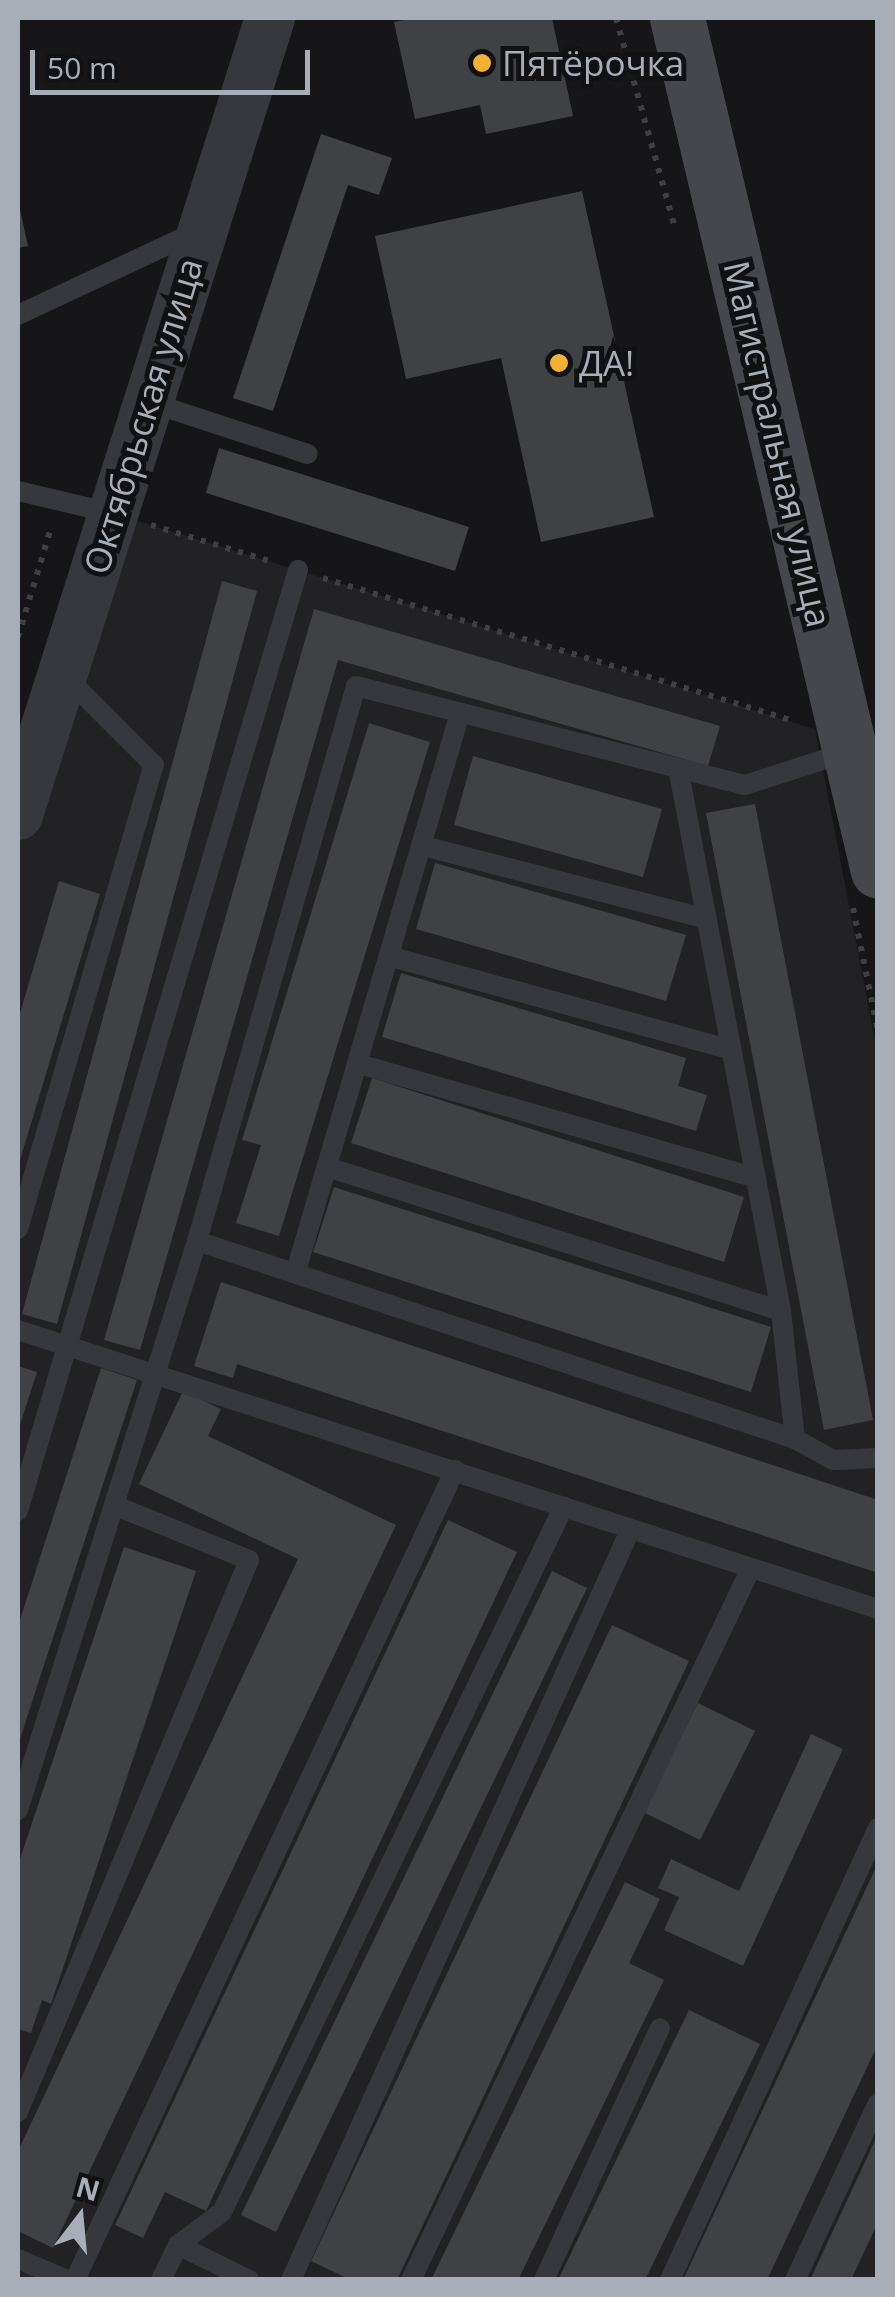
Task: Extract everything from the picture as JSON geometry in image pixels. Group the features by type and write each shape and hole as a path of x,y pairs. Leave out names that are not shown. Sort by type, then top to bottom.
{"main road":[{"name":"Магистральная улица","path":"677,18 878,872"}],"street":[{"name":"Октябрьская улица","path":"18,814 270,18"}],"lane":[{"path":"18,315 201,229"},
{"path":"147,401 308,454"},
{"path":"18,491 112,513"},
{"path":"18,1510 298,570"},
{"path":"18,1229 154,765 63,675"},
{"path":"18,1810 197,1241 356,686 680,772 745,785 848,744"},
{"path":"296,1271 392,956 460,713"},
{"path":"680,772 782,1311 795,1439"},
{"path":"423,846 706,919"},
{"path":"392,956 731,1050"},
{"path":"359,1064 756,1178"},
{"path":"326,1167 782,1311"},
{"path":"197,1241 795,1439 833,1460 878,1458"},
{"path":"18,1330 157,1372 878,1610"},
{"path":"76,2280 455,1470"},
{"path":"18,2112 249,1560 116,1506"},
{"path":"161,2280 178,2244 222,2212 564,1506"},
{"path":"290,2280 631,1528"},
{"path":"411,2280 752,1568"},
{"path":"670,2280 878,1828"},
{"path":"544,2280 660,2028"},
{"path":"796,2280 878,2103"},
{"path":"178,2244 249,2280"},
{"path":"18,2259 67,2280"}],"path":[{"path":"18,637 60,501"},
{"path":"112,513 848,744"},
{"path":"866,974 878,972"}],"shaded area":[{"path":"112,513 815,729 878,1056 877,2279 18,2280 18,815"}],"building":[{"name":"Пятёрочка","path":"414,18 552,18 573,116 486,134 480,105 415,119 394,22"},
{"path":"321,134 392,158 379,195 348,185 273,411 233,398"},
{"path":"582,191 654,517 541,542 501,358 406,379 375,236"},
{"path":"18,201 28,246 18,248"},
{"path":"219,448 469,527 455,571 206,493"},
{"path":"222,581 257,591 57,1324 22,1314"},
{"path":"314,609 720,726 708,766 338,660 140,1350 104,1340"},
{"path":"369,723 430,742 279,1236 236,1223 261,1145 242,1140"},
{"path":"473,756 662,809 643,877 454,825"},
{"path":"755,804 873,1420 824,1430 706,813"},
{"path":"435,863 686,935 666,1001 416,929"},
{"path":"59,881 100,894 18,1167 18,1020"},
{"path":"401,973 686,1058 678,1086 707,1095 696,1131 382,1037"},
{"path":"372,1078 744,1197 724,1262 351,1143"},
{"path":"334,1187 771,1327 751,1392 313,1252"},
{"path":"221,1282 878,1500 878,1573 237,1364 233,1378 194,1366"},
{"path":"18,1366 37,1372 18,1431"},
{"path":"101,1368 137,1380 18,1745 18,1626"},
{"path":"183,1391 221,1409 208,1436 396,1525 53,2248 18,2231 18,2151 298,1559 139,1484"},
{"path":"448,1520 517,1552 206,2211 165,2192 143,2238 115,2225"},
{"path":"124,1547 196,1571 51,2004 42,2000 31,2033 18,2029 18,1865"},
{"path":"552,1571 587,1588 276,2232 241,2215"},
{"path":"612,1625 689,1661 397,2280 351,2280 311,2261"},
{"path":"698,1703 755,1731 700,1840 643,1812"},
{"path":"811,1734 843,1749 743,1966 664,1930 679,1897 658,1888 671,1859 739,1891"},
{"path":"878,1863 878,2044 767,2280 683,2280"},
{"path":"625,1882 660,1899 629,1963 664,1980 518,2280 431,2280"},
{"path":"689,2010 760,2044 645,2280 558,2280"},
{"path":"878,2134 878,2222 851,2280 810,2280"}],"place":[{"name":"Пятёрочка","path":"482,63"},
{"name":"ДА!","path":"559,363"}]}
